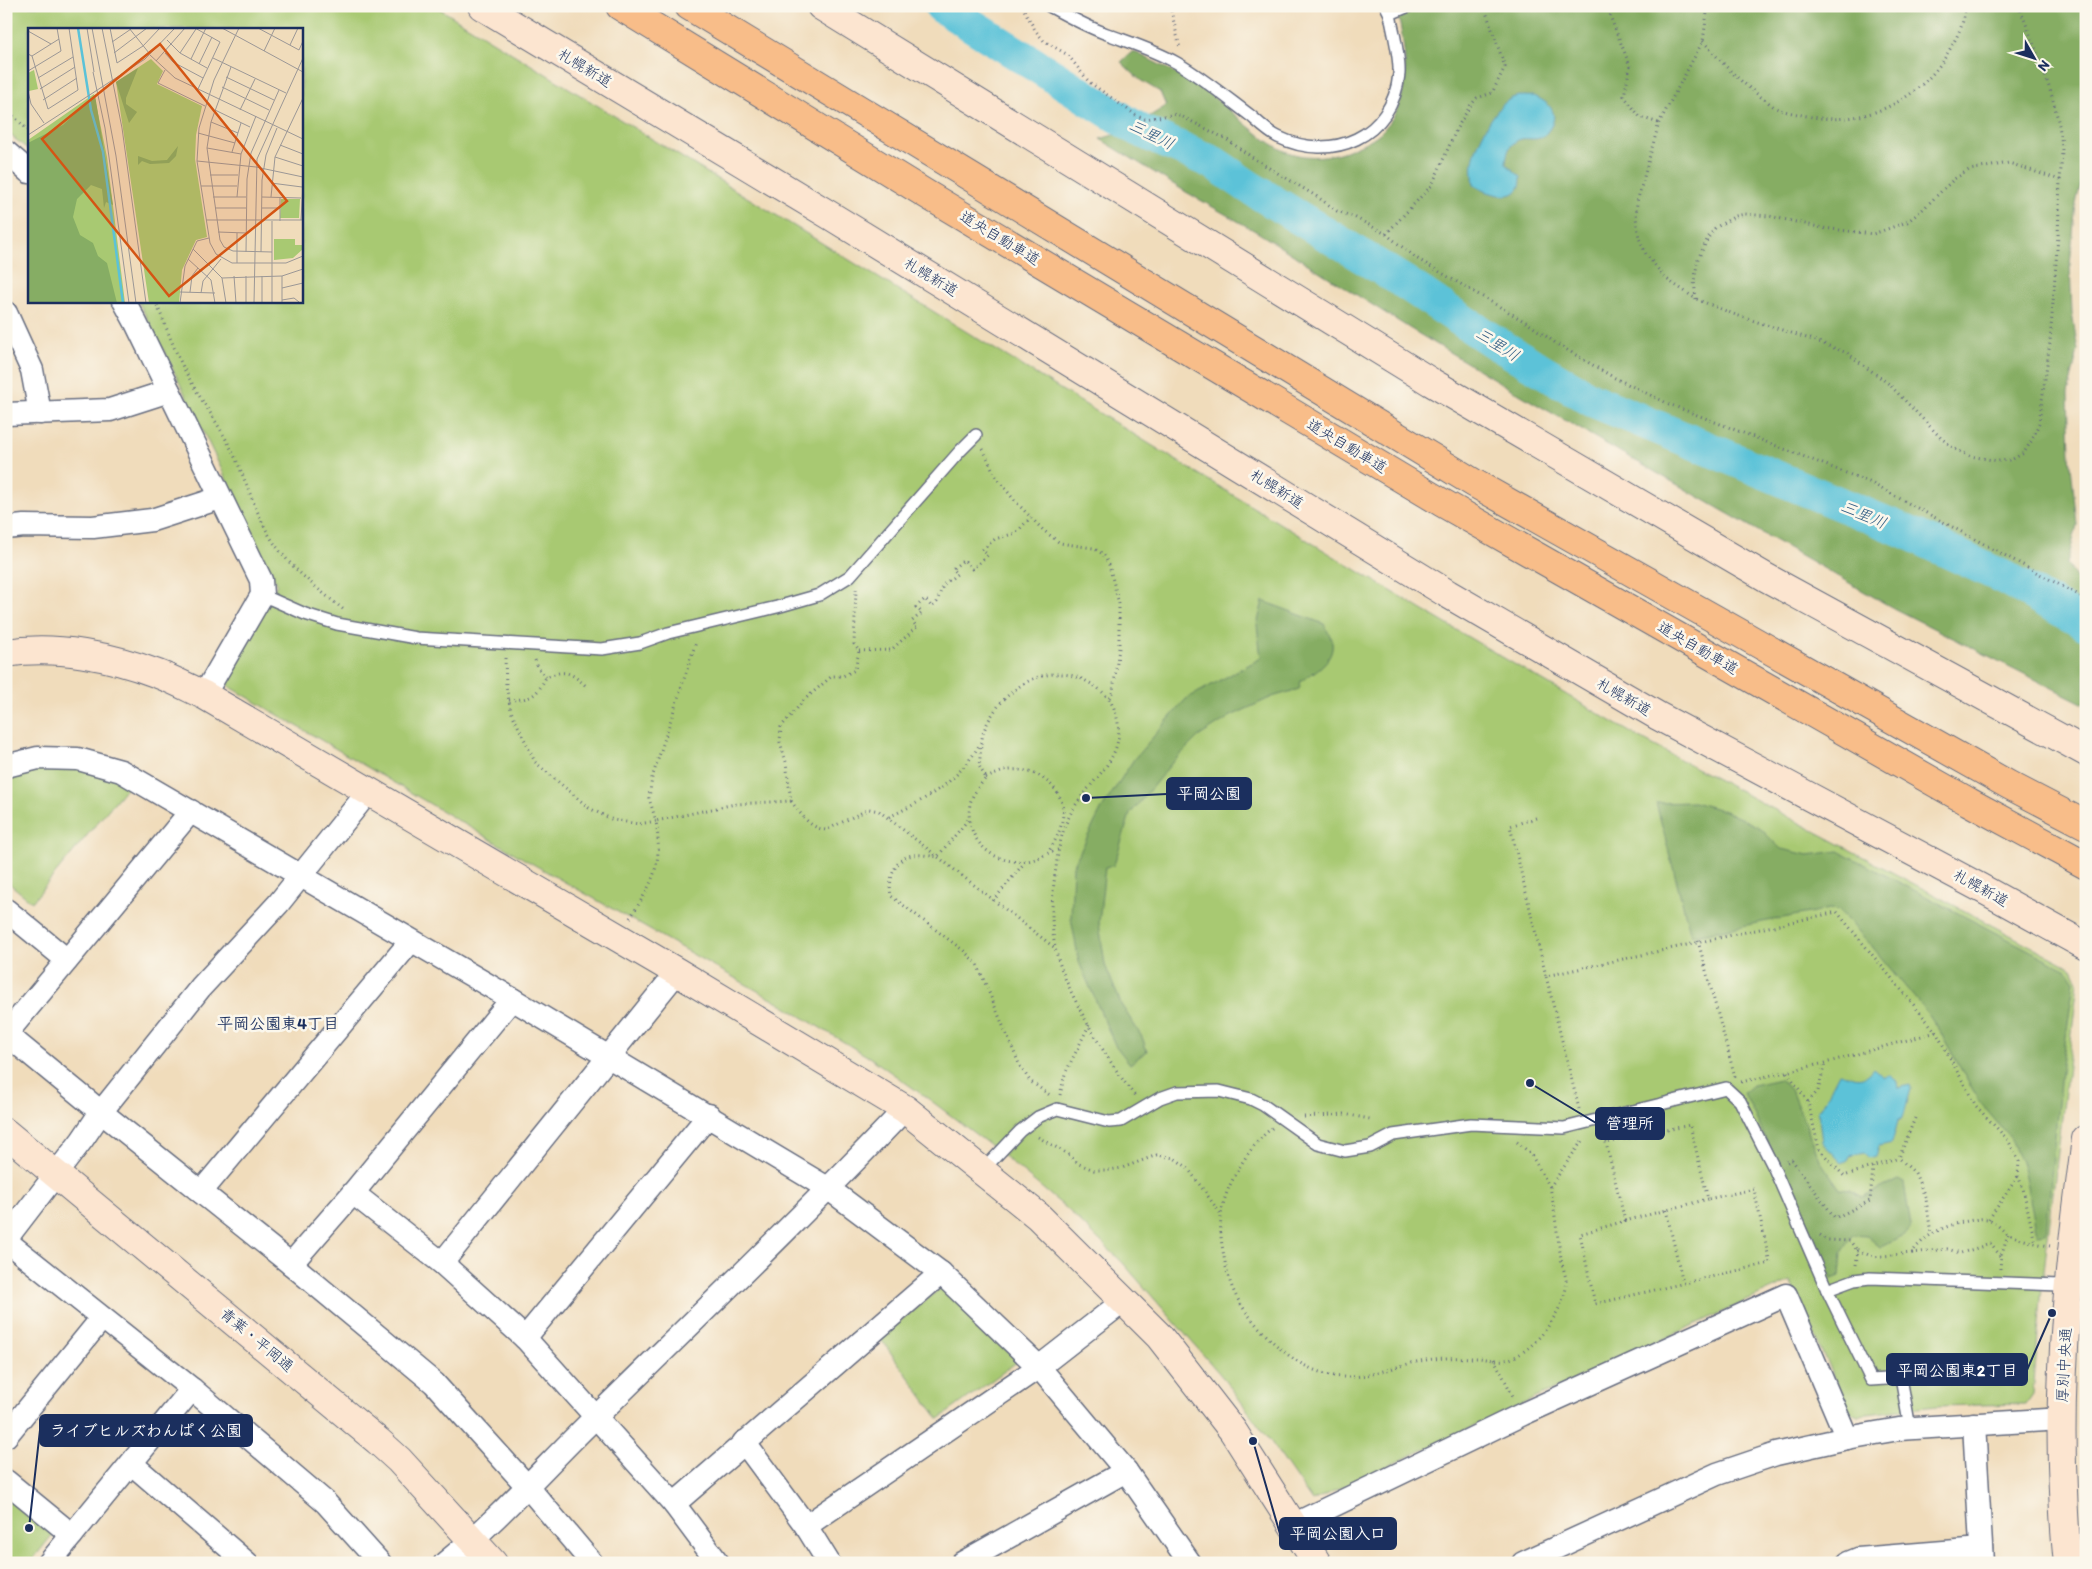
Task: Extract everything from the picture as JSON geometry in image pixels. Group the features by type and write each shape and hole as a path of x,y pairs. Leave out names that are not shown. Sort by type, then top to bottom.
{"highway":[{"name":"道央自動車道","path":"620,6 926,194 1441,502 1960,797 2086,865"},
{"path":"689,6 1474,483 2009,785 2086,825"}],"street":[{"name":"札幌新道","path":"482,6 831,216 1465,604 1658,716 2086,946"},
{"path":"822,6 1431,382 1767,578 2086,752"},
{"path":"6,152 28,171"},
{"path":"125,302 261,580 262,595 204,696"},
{"path":"6,313 32,370 40,413"},
{"path":"6,414 110,410 169,390"},
{"path":"6,528 24,526 93,527 152,520 220,498"},
{"path":"6,653 26,650 90,654 158,674 204,696 677,972 904,1109 1038,1216 1160,1336 1233,1431 1317,1563"},
{"path":"6,766 38,758 78,759 121,771 709,1115 829,1189 941,1273 1039,1367 1126,1471 1190,1563"},
{"path":"368,792 278,904 201,987 101,1112 6,1240 192,1390 325,1502 380,1563"},
{"path":"191,811 6,1034 291,1264 434,1383 527,1486 592,1563"},
{"path":"6,910 67,960"},
{"path":"202,1192 411,941"},
{"path":"442,1263 677,972"},
{"path":"291,1264 353,1193 512,999"},
{"path":"445,1563 474,1540 595,1417 829,1189 904,1109"},
{"path":"525,1338 709,1115"},
{"name":"青葉・平岡通","path":"6,1133 378,1441 399,1460 493,1563"},
{"name":"厚別中央通","path":"2068,1563 2062,1480 2061,1420 2064,1346 2077,1285 2071,1250 2086,1139"},
{"path":"353,1193 442,1263 525,1338 674,1504 718,1563"},
{"path":"674,1504 941,1273"},
{"path":"1293,1525 1523,1414 1786,1295 1847,1438"},
{"path":"806,1526 1039,1367 1125,1300"},
{"path":"6,1436 102,1318"},
{"path":"49,1563 192,1390"},
{"path":"1523,1563 1717,1474 1776,1454 1847,1438 1910,1428 2061,1420"},
{"path":"1848,1563 1858,1559 1981,1556 1974,1424"},
{"path":"744,1442 806,1526 829,1563"},
{"path":"132,1464 242,1561"},
{"path":"962,1563 1126,1471"},
{"path":"6,1481 72,1535"}],"lane":[{"path":"1049,6 1106,34 1150,48 1179,64 1276,136 1302,146 1324,148 1349,142 1371,130 1386,114 1395,93 1399,72 1388,10 1410,6"},
{"path":"262,595 305,614 337,624 416,638 504,642 563,648 602,648 640,643 668,633 700,627 819,595 850,576 976,434"},
{"path":"982,1171 1020,1131 1038,1117 1057,1109 1108,1122 1120,1121 1160,1098 1177,1092 1219,1091 1251,1099 1263,1104 1318,1144 1345,1151 1370,1147 1393,1134 1472,1124 1564,1128 1726,1088 1740,1101 1773,1166 1827,1290 1871,1380 1901,1378 1910,1428"},
{"path":"1827,1290 1854,1280 1870,1278 2077,1285"}],"path":[{"path":"1022,6 1035,30 1044,41 1068,55 1089,82 1137,116 1145,119 1178,114 1226,139 1337,211 1354,217 1386,234 1416,258 1530,324 1557,344 1613,377 1669,404 1869,482 2086,599"},
{"path":"1170,6 1180,44 1179,64"},
{"path":"1386,234 1432,186 1457,128 1470,106 1477,98 1492,93 1505,67 1484,6"},
{"path":"1615,6 1610,16 1630,66 1624,96 1640,118 1660,122"},
{"path":"1708,6 1703,42 1660,122 1637,202 1636,218 1639,238 1646,254 1665,278 1696,299 1736,315 1816,341 1846,353 1889,384 1941,438 1955,449 1970,456 1998,461 2011,460 2024,453 2039,423 2052,318 2062,140 2051,94 2019,6"},
{"path":"1703,42 1731,74 1776,108 1816,118 1869,115 1891,106 1918,90 1941,65 1959,34 1965,14 1965,6"},
{"path":"6,109 28,130"},
{"path":"1696,299 1694,281 1698,259 1715,228 1735,216 1744,214 1769,216 1823,228 1873,234 1907,222 1954,179 1969,170 2009,163 2060,180"},
{"path":"156,302 188,378 212,414 231,449 255,508 269,536 285,558 306,579 368,629"},
{"path":"976,434 995,475 1014,500 1043,530 1060,543 1093,548 1103,554 1109,565 1118,604 1120,648 1113,691 1109,698"},
{"path":"859,651 891,650 917,628 912,621 922,613 916,607 925,599 932,607 937,602 943,585 957,574 952,570 964,560 972,569 988,555 982,550 995,539 1016,534 1031,516"},
{"path":"850,576 857,591 854,644 859,651 855,670 843,676 832,676 804,700 782,728 780,742 786,762 791,801 806,821 818,829 826,830 869,809 879,811 1056,948"},
{"path":"617,937 651,886 658,860 659,841 656,821 649,798 652,778 700,627"},
{"path":"504,642 506,686 511,711 535,762 589,808 613,820 639,824 735,804 791,801"},
{"path":"509,700 525,699 534,696 546,677 560,671 571,674 586,686"},
{"path":"986,778 979,766 985,727 992,714 1015,690 1029,680 1048,674 1065,673 1097,687 1109,698 1119,726 1119,740 1114,756 1070,814 1058,850 1052,904 1056,948 1067,979 1089,1025 1117,1070 1144,1107"},
{"path":"888,817 922,799 932,796 948,784 972,760 982,741"},
{"path":"1014,769 1034,773 1057,790 1064,811 1062,827 1049,851 1042,856 1025,861 998,858 988,853 978,844 968,820 970,803 972,796 986,778 1014,769"},
{"path":"1536,818 1510,826 1546,976 1588,1123 1606,1143 1625,1221"},
{"path":"938,857 968,820"},
{"path":"1049,851 1058,850"},
{"path":"938,857 915,855 907,857 899,863 892,874 891,896 964,951 978,964 1020,1066 1030,1081 1059,1100 1064,1074 1089,1025"},
{"path":"993,901 1025,861"},
{"path":"1546,976 1698,941 1837,912 1936,1032 1976,1106 2008,1140 2019,1161 2018,1176 2023,1188 2035,1243"},
{"path":"1698,941 1736,1082 1825,1064 1936,1032"},
{"path":"1808,1102 1818,1091 1825,1064"},
{"path":"1787,1072 1808,1102 1819,1149 1844,1176 1899,1158 1915,1118"},
{"path":"1370,1119 1344,1114 1309,1115 1271,1128 1249,1152 1230,1184 1219,1227 1226,1274 1235,1296 1245,1311 1278,1348 1295,1362 1335,1376 1389,1371 1425,1360 1454,1357 1509,1360 1534,1342 1547,1329 1557,1313 1567,1287 1550,1187 1530,1153 1499,1126"},
{"path":"1550,1187 1588,1123"},
{"path":"1606,1143 1690,1125 1708,1199"},
{"path":"1020,1131 1040,1137 1068,1154 1079,1164 1094,1170 1122,1168 1157,1155 1174,1158 1187,1167 1221,1214"},
{"path":"1899,1158 1915,1173 1926,1198 1931,1234"},
{"path":"1790,1170 1786,1162 1792,1160 1835,1218 1870,1201 1873,1167"},
{"path":"1989,1219 2018,1176"},
{"path":"1754,1189 1770,1263 1595,1304 1580,1234 1666,1210 1754,1189"},
{"path":"1666,1210 1683,1283"},
{"path":"1912,1253 1931,1234 1952,1224 1989,1219 2008,1234 2035,1243 2071,1250"},
{"path":"1802,1233 1811,1229 1827,1240 1850,1240 1858,1250 1873,1257 1947,1248 1961,1253 1990,1244 2001,1256"},
{"path":"2000,1282 2001,1256 2008,1234"},
{"path":"1854,1280 1858,1250"},
{"path":"1494,1359 1523,1414"}],"green space":[{"path":"6,6 435,6 1424,611 1640,738 2072,968 2078,981 2042,1288 2033,1394 2026,1404 1936,1406 1859,1415 1852,1412 1846,1405 1790,1281 1312,1501 1225,1380 1123,1263 1066,1208 994,1148 872,1059 779,1003 524,859 227,685 277,584 139,302 302,302 302,28 28,28 28,149 6,132"},
{"path":"1396,6 2086,6 2086,164 2076,203 2070,265 2072,313 2078,350 2068,394 2070,455 2077,525 2067,564 2086,592 2086,705 1893,608 1531,401 1409,328 1257,232 1186,192 1100,139 1126,131 1166,106 1160,92 1140,80 1121,62 1133,51 1203,89 1257,133 1292,154 1324,156 1341,153 1357,146 1372,139 1384,129 1394,116 1400,101 1404,86 1405,70 1402,37"},
{"path":"1263,601 1324,624 1332,642 1332,649 1327,660 1301,681 1299,689 1272,697 1231,716 1198,737 1171,764 1130,814 1114,865 1105,867 1099,923 1105,965 1122,1006 1142,1037 1147,1051 1130,1064 1115,1045 1079,962 1071,918 1073,866 1101,810 1134,759 1186,699 1261,658 1257,625"},
{"path":"68,764 131,782 32,902 6,881 6,771"},
{"path":"1694,802 1725,811 1759,827 1781,849 1808,855 1839,851 2067,970 2074,981 2061,1072 2046,1233 2038,1234 2036,1229 2023,1167 2011,1139 1978,1100 1942,1035 1928,1014 1839,910 1829,909 1691,936 1656,803"},
{"path":"1780,1079 1792,1092 1821,1162 1840,1189 1849,1190 1863,1197 1898,1180 1904,1183 1911,1227 1905,1234 1880,1247 1867,1236 1853,1235 1842,1253 1840,1276 1832,1279 1744,1093 1753,1085"},
{"path":"944,1285 1021,1359 939,1419 880,1338"},
{"path":"6,1487 53,1534 30,1563 6,1563"}],"water":[{"path":"1519,96 1534,96 1544,101 1551,108 1554,117 1550,128 1542,137 1520,139 1509,150 1506,164 1521,177 1520,186 1511,194 1504,195 1480,189 1474,185 1473,161 1478,145 1488,125 1494,115 1508,100"},
{"path":"1873,1068 1884,1077 1889,1075 1898,1082 1899,1088 1910,1085 1911,1089 1903,1118 1898,1121 1892,1143 1879,1146 1876,1156 1869,1158 1864,1153 1850,1156 1848,1160 1842,1163 1822,1142 1818,1109 1821,1108 1839,1073 1858,1078 1865,1076"}],"waterway":[{"name":"三里川","path":"941,6 1139,130 1214,163 1249,187 1404,282 1496,343 1592,400 1907,532 2005,578 2086,624"}],"place":[{"name":"平岡公園","path":"1086,798"},
{"name":"管理所","path":"1530,1083"},
{"name":"平岡公園東2丁目","path":"2052,1313"},
{"name":"平岡公園入口","path":"1253,1441"},
{"name":"ライブヒルズわんぱく公園","path":"29,1528"}],"district":[{"name":"平岡公園東4丁目","path":"278,1023"}]}
